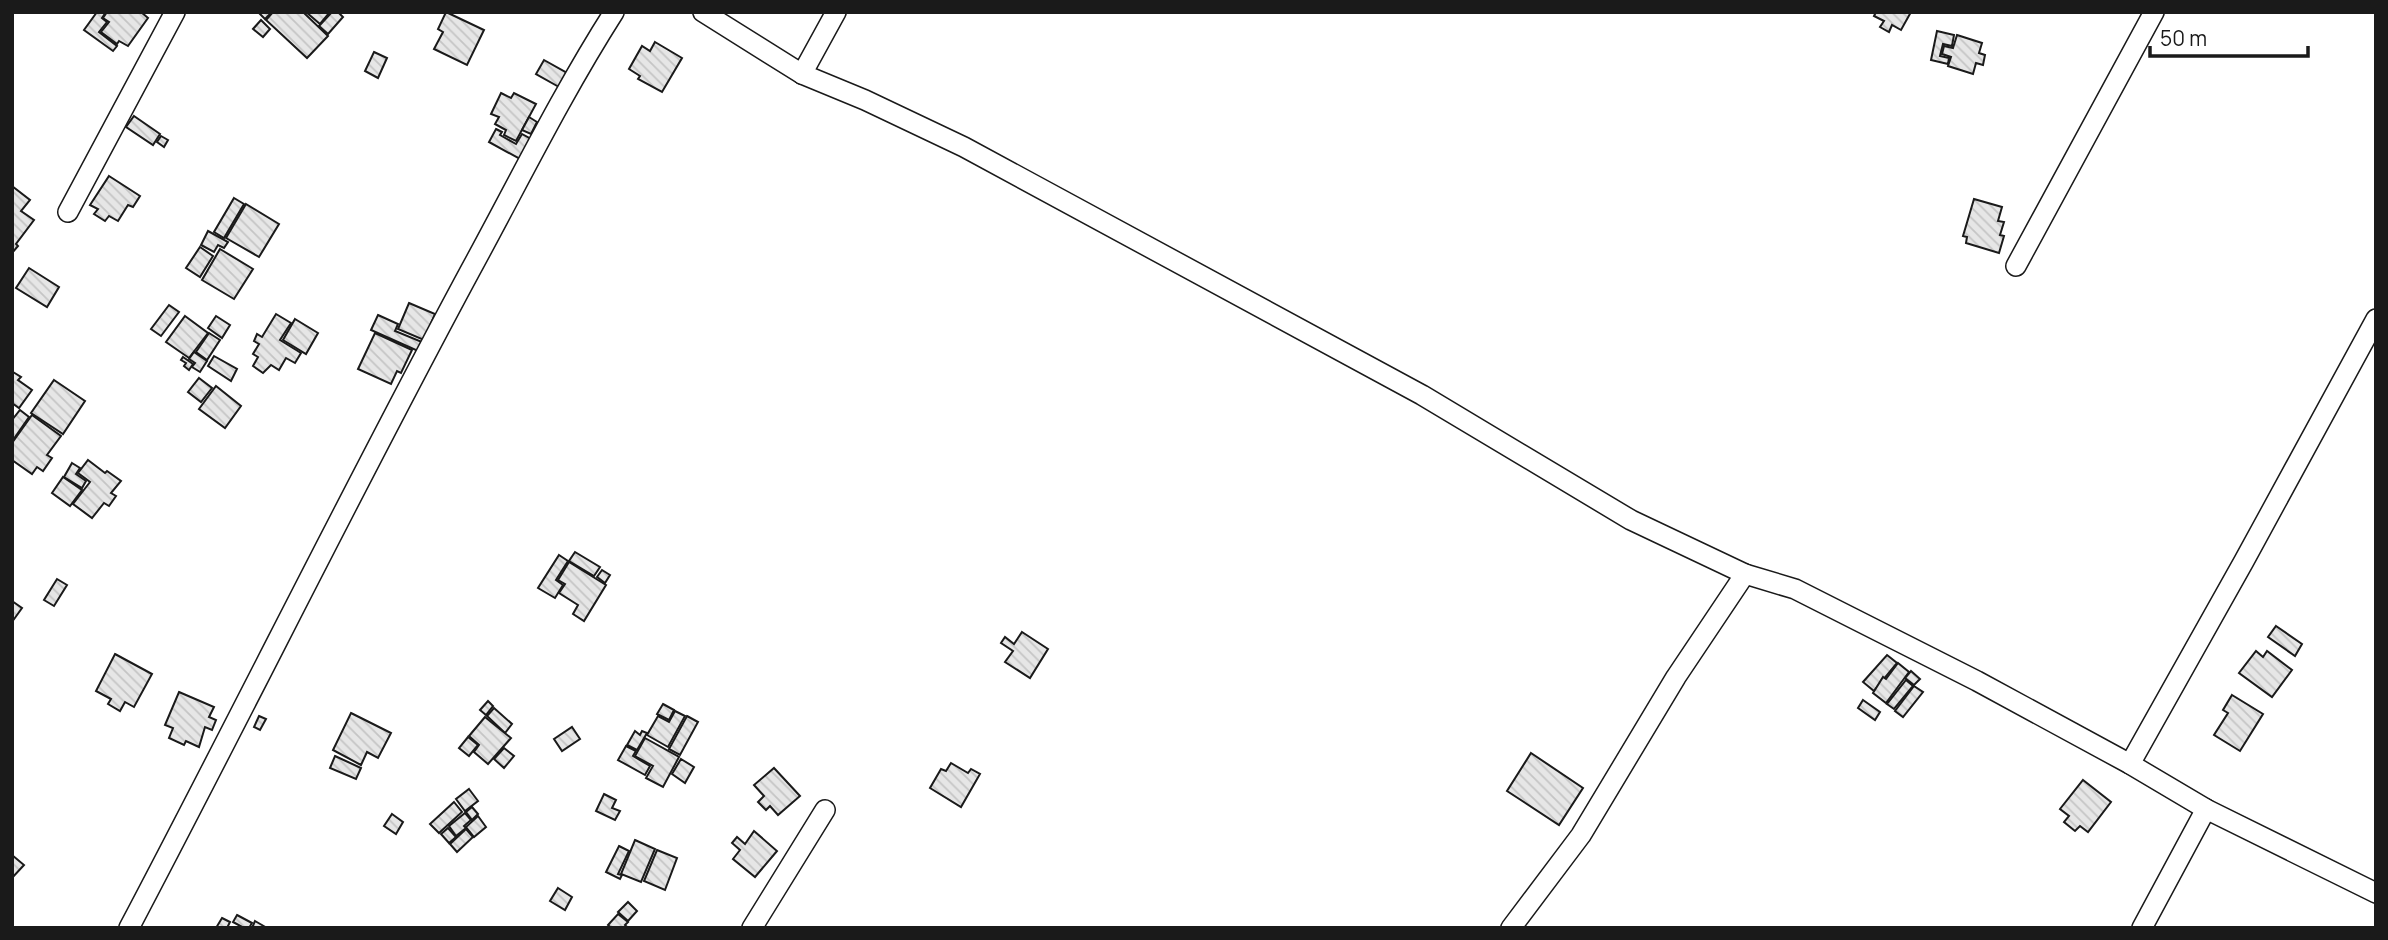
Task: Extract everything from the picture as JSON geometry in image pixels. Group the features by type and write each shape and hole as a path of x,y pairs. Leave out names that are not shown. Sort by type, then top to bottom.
{"street":[{"path":"68,212 175,12"},
{"path":"129,928 230,738 428,351 570,86 614,12"},
{"path":"703,12 802,74 964,146 1422,395 1631,520 1745,574 1796,589 1977,681 2130,764 2206,809 2376,893"},
{"path":"802,74 836,12"},
{"path":"2015,267 2154,12"},
{"path":"2130,764 2376,319"},
{"path":"1511,928 1581,835 1676,677 1745,574"},
{"path":"2142,928 2206,809"},
{"path":"752,928 825,810"}],"building":[{"path":"97,12 106,12 102,18 107,22 99,32 117,46 113,51 84,30"},
{"path":"107,12 141,12 148,18 128,46 119,41 117,44 101,32 109,22 103,18"},
{"path":"258,12 272,12 265,19"},
{"path":"273,12 303,12 328,36 307,58 266,20"},
{"path":"306,12 330,12 320,24"},
{"path":"332,12 338,12 343,17 328,34 319,26"},
{"path":"446,12 484,30 467,65 434,49 443,32 438,29"},
{"path":"1876,12 1911,12 1901,30 1892,25 1889,32 1880,27 1884,21 1874,16"},
{"path":"261,20 270,29 263,37 253,29"},
{"path":"1937,31 1954,35 1952,46 1943,44 1940,56 1949,58 1948,64 1931,60"},
{"path":"1957,35 1982,43 1979,53 1985,55 1983,65 1976,63 1973,74 1948,66 1951,57 1942,54 1944,46 1953,48"},
{"path":"655,42 682,58 662,92 638,79 640,76 629,69 642,46 650,51"},
{"path":"374,52 387,58 378,78 365,71"},
{"path":"544,60 567,73 559,87 536,74"},
{"path":"501,93 511,98 514,93 536,104 516,141 504,135 506,130 495,124 499,117 491,114"},
{"path":"134,116 160,134 153,145 126,127"},
{"path":"529,117 537,122 531,134 522,130"},
{"path":"496,129 502,132 500,135 516,144 522,134 531,139 520,159 489,142"},
{"path":"161,136 168,140 164,147 157,142"},
{"path":"109,176 140,196 133,207 128,205 118,221 109,216 105,221 94,214 98,209 90,205"},
{"path":"12,186 30,200 21,211 34,220 12,253"},
{"path":"234,198 244,204 224,238 214,232"},
{"path":"1974,199 2002,207 1998,221 2004,222 2000,235 2004,236 1999,253 1966,243 1967,237 1963,236"},
{"path":"246,204 279,224 259,257 226,238"},
{"path":"208,231 228,242 224,248 218,245 214,252 201,245"},
{"path":"200,247 213,256 200,277 186,268"},
{"path":"220,249 253,269 234,299 202,280"},
{"path":"29,268 59,287 47,307 16,288"},
{"path":"409,303 435,314 424,340 398,329"},
{"path":"169,305 179,312 161,336 151,329"},
{"path":"276,314 291,323 280,340 301,353 295,363 286,358 279,370 271,365 263,373 253,366 258,357 253,354 259,344 254,341 257,334 262,337"},
{"path":"378,315 398,324 395,331 422,342 418,351 371,330"},
{"path":"185,316 208,333 189,358 166,342"},
{"path":"216,316 230,325 222,338 208,328"},
{"path":"295,319 318,333 306,354 283,340"},
{"path":"209,333 220,340 207,360 196,352"},
{"path":"375,333 412,350 401,373 397,371 391,384 358,369"},
{"path":"194,352 207,361 200,372 192,367 195,363 189,359"},
{"path":"214,356 237,369 231,381 208,366"},
{"path":"183,357 193,364 189,370 181,360"},
{"path":"13,372 21,377 18,380 32,390 19,408 12,403"},
{"path":"199,378 212,388 201,402 188,392"},
{"path":"54,380 85,401 63,434 31,413"},
{"path":"216,386 241,406 225,428 199,409"},
{"path":"20,410 29,417 13,440 12,420"},
{"path":"32,415 61,436 47,455 52,458 43,471 37,467 32,474 12,460 12,443"},
{"path":"88,460 121,481 111,493 116,496 109,506 104,503 92,518 73,504 90,482 78,473"},
{"path":"72,463 80,468 76,474 86,481 82,488 64,477"},
{"path":"63,477 82,490 70,506 52,493"},
{"path":"575,552 600,567 594,576 569,561"},
{"path":"559,555 568,561 556,580 563,585 555,598 538,588"},
{"path":"569,562 606,585 584,621 573,614 578,605 559,593 565,584 558,580"},
{"path":"602,570 610,575 605,583 597,577"},
{"path":"57,579 67,585 54,606 44,600"},
{"path":"12,601 22,608 12,622"},
{"path":"2276,626 2302,644 2295,656 2268,637"},
{"path":"1022,632 1048,649 1030,678 1005,662 1013,651 1001,643 1005,637 1014,644"},
{"path":"2256,651 2263,657 2267,651 2292,670 2272,697 2239,673"},
{"path":"115,654 152,674 134,707 125,702 120,711 108,704 111,699 96,691"},
{"path":"1887,655 1897,663 1874,691 1863,682"},
{"path":"1898,663 1909,672 1886,703 1873,693 1883,677 1886,679"},
{"path":"1911,671 1920,679 1914,685 1905,678"},
{"path":"1906,680 1913,686 1894,709 1887,704"},
{"path":"1914,686 1923,692 1903,717 1895,711"},
{"path":"179,692 214,707 209,717 216,720 212,730 205,727 199,747 186,741 184,745 169,738 173,728 165,725"},
{"path":"2232,695 2263,714 2240,751 2214,735 2228,713 2223,710"},
{"path":"1863,700 1880,712 1875,720 1858,708"},
{"path":"488,701 493,706 486,715 480,710"},
{"path":"663,704 674,710 669,720 657,714"},
{"path":"494,708 512,724 505,733 487,716"},
{"path":"675,711 685,716 668,747 647,735 658,716 669,722"},
{"path":"351,713 391,733 378,758 367,752 361,765 333,750"},
{"path":"259,716 266,719 260,730 254,727"},
{"path":"687,716 698,722 680,755 669,749"},
{"path":"485,717 511,738 488,764 474,752 479,745 469,736"},
{"path":"572,727 580,739 562,751 554,739"},
{"path":"635,731 640,735 642,731 647,733 637,750 627,745"},
{"path":"468,737 478,745 469,756 459,748"},
{"path":"645,738 679,757 663,787 646,778 653,766 635,756"},
{"path":"626,746 636,751 633,756 650,766 645,775 618,760"},
{"path":"504,748 514,756 504,768 494,759"},
{"path":"1531,753 1583,788 1559,825 1507,791"},
{"path":"335,756 361,768 356,779 330,768"},
{"path":"681,759 694,767 685,783 672,774"},
{"path":"951,763 968,773 971,769 980,774 961,807 930,788 941,769 946,771"},
{"path":"774,768 800,796 778,815 770,806 766,810 758,802 764,796 754,785"},
{"path":"2083,780 2111,802 2088,832 2080,826 2075,831 2064,822 2069,816 2060,809"},
{"path":"469,789 478,801 465,811 456,799"},
{"path":"604,794 616,800 612,808 620,811 615,820 596,811"},
{"path":"454,802 462,812 439,833 430,824"},
{"path":"472,807 478,814 472,820 466,812"},
{"path":"465,813 471,820 456,836 449,826"},
{"path":"392,814 403,822 396,834 384,826"},
{"path":"478,816 486,827 474,837 466,827"},
{"path":"448,828 456,837 449,843 441,834"},
{"path":"466,829 473,837 457,852 450,844"},
{"path":"754,831 777,851 755,877 733,859 740,850 732,843 737,837 745,844"},
{"path":"635,840 655,849 641,882 621,874"},
{"path":"619,846 629,851 618,874 622,875 620,879 606,872"},
{"path":"657,850 677,858 665,890 644,881"},
{"path":"12,855 24,865 12,878"},
{"path":"558,888 572,897 565,910 550,901"},
{"path":"628,902 637,911 628,921 618,912"},
{"path":"618,914 628,922 625,925 628,928 611,928 608,925"},
{"path":"237,915 252,923 249,928 233,922"},
{"path":"222,918 230,922 227,928 216,928"},
{"path":"255,921 267,928 252,928"}]}
